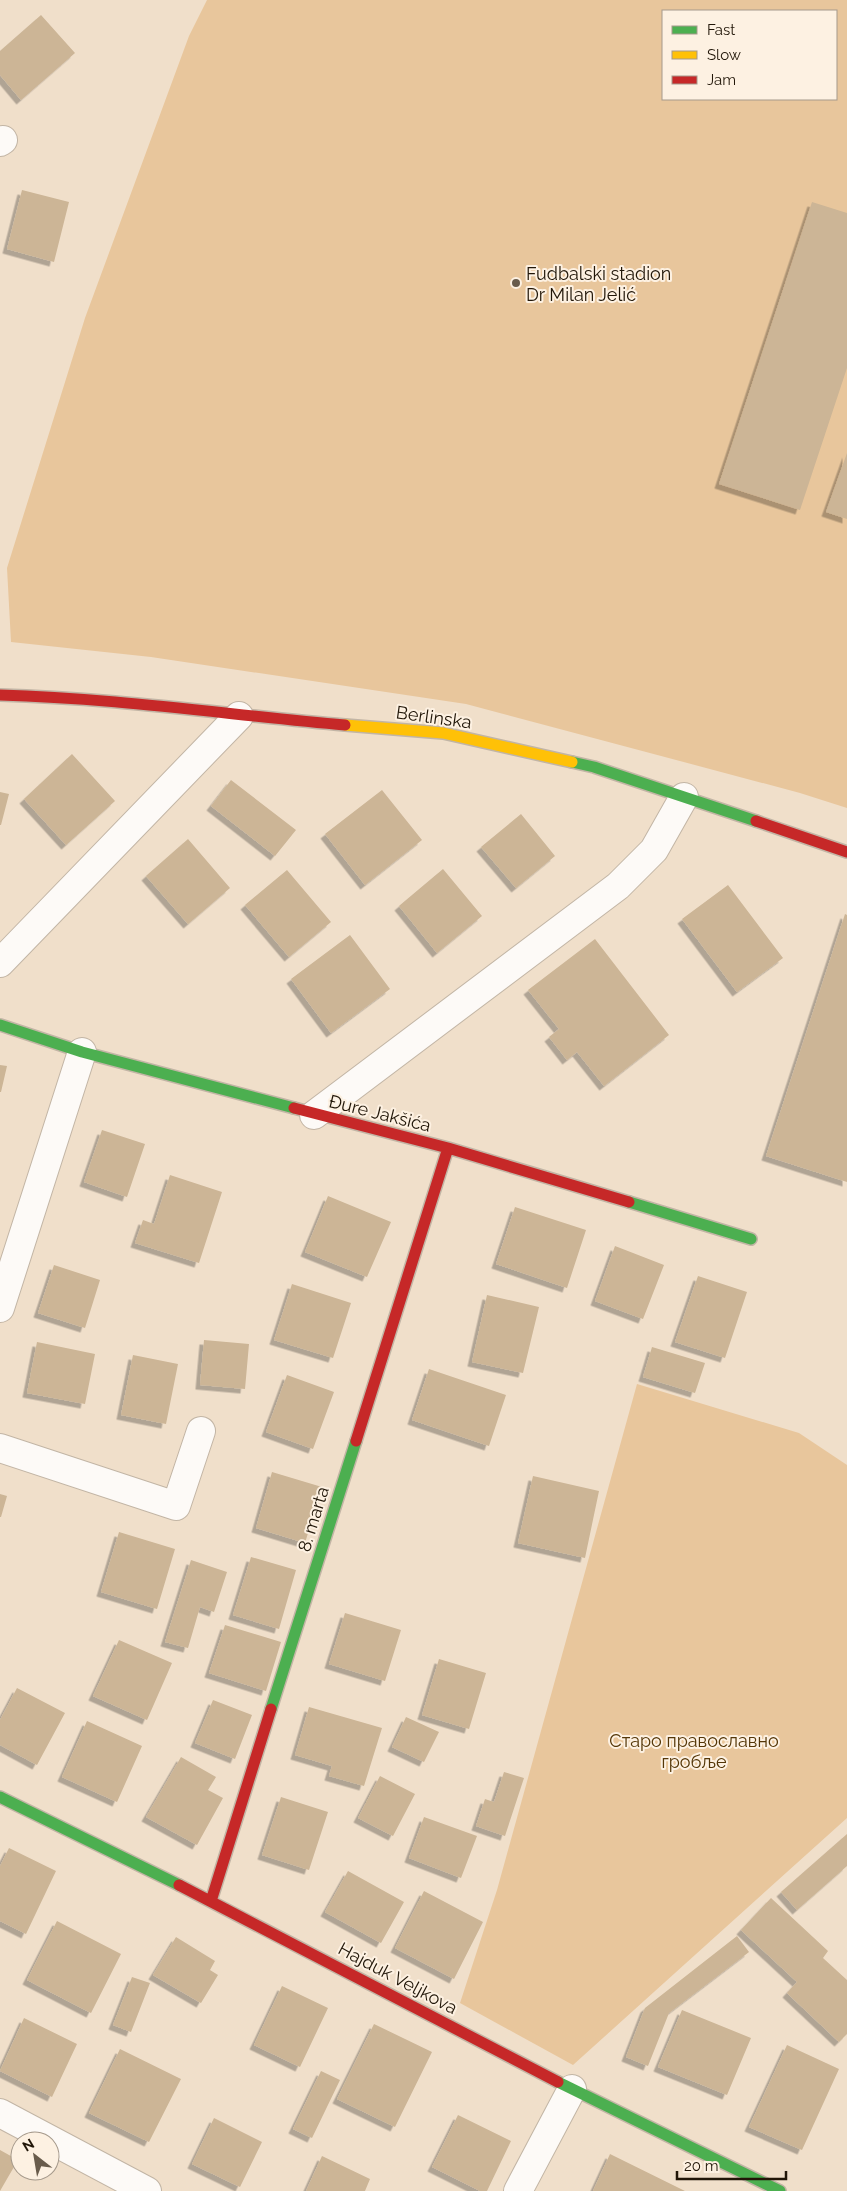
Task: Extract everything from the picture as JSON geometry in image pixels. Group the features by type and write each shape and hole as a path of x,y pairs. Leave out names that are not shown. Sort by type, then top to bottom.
{"street":[{"name":"Berlinska","path":"0,695 69,696 239,716 443,733 594,767 847,852"},
{"path":"0,963 239,716"},
{"path":"314,1114 618,886 654,850 684,797"},
{"name":"Đure Jakšića","path":"0,1025 82,1052 448,1148 751,1239"},
{"path":"0,1308 82,1052"},
{"name":"8. marta","path":"211,1901 448,1148"},
{"path":"0,1448 176,1506 201,1431"},
{"name":"Hajduk Veljkova","path":"0,1797 211,1901 572,2089 780,2191"},
{"path":"518,2191 572,2089"},
{"path":"0,2113 147,2191"}],"green space":[{"path":"207,0 847,0 847,808 800,793 466,704 151,657 11,642 7,568 85,318 189,36"},
{"name":"Старо православно гробље","path":"637,1384 799,1433 847,1465 847,1818 573,2065 460,2003 497,1890"}],"building":[{"path":"41,15 75,53 21,100 0,75 0,51"},
{"path":"22,190 69,202 54,262 7,249"},
{"path":"812,202 847,213 847,368 800,510 719,484"},
{"path":"847,453 847,519 826,512"},
{"path":"72,754 115,801 66,845 24,799"},
{"path":"231,780 296,830 275,856 211,806"},
{"path":"382,790 422,840 365,885 325,834"},
{"path":"0,792 9,794 1,825 0,825"},
{"path":"521,814 555,856 516,888 481,847"},
{"path":"188,839 230,888 188,924 146,876"},
{"path":"443,869 482,916 437,953 399,906"},
{"path":"287,870 331,922 289,957 245,905"},
{"path":"728,885 783,958 737,992 682,919"},
{"path":"845,914 847,915 847,1182 766,1156"},
{"path":"350,935 390,989 331,1033 291,979"},
{"path":"595,939 669,1035 604,1086 577,1052 567,1060 549,1037 559,1029 528,990"},
{"path":"0,1065 7,1066 1,1092 0,1092"},
{"path":"102,1130 145,1144 127,1197 84,1182"},
{"path":"170,1175 222,1192 199,1263 135,1243 143,1220 154,1224"},
{"path":"328,1196 391,1222 367,1277 305,1252"},
{"path":"515,1207 586,1230 567,1288 496,1264"},
{"path":"615,1246 664,1265 643,1319 595,1301"},
{"path":"54,1265 100,1280 85,1328 38,1313"},
{"path":"698,1276 747,1292 725,1358 675,1342"},
{"path":"292,1284 351,1303 333,1358 274,1340"},
{"path":"487,1295 539,1307 523,1373 472,1362"},
{"path":"204,1340 249,1344 245,1389 200,1385"},
{"path":"37,1342 95,1354 85,1404 27,1393"},
{"path":"652,1347 705,1363 695,1393 643,1377"},
{"path":"133,1355 178,1364 166,1424 121,1415"},
{"path":"429,1369 506,1395 489,1446 412,1420"},
{"path":"287,1375 334,1392 313,1449 266,1432"},
{"path":"272,1472 322,1487 305,1543 256,1528"},
{"path":"533,1476 599,1491 585,1558 518,1543"},
{"path":"0,1494 7,1496 1,1517 0,1517"},
{"path":"119,1532 175,1549 157,1609 101,1592"},
{"path":"251,1557 296,1570 279,1629 233,1615"},
{"path":"191,1560 227,1572 214,1612 200,1607 188,1648 165,1642"},
{"path":"345,1613 401,1630 385,1681 329,1664"},
{"path":"225,1625 281,1642 266,1691 209,1673"},
{"path":"119,1640 172,1663 147,1720 93,1696"},
{"path":"439,1659 486,1673 469,1729 422,1715"},
{"path":"17,1688 65,1713 37,1765 0,1745 0,1720"},
{"path":"213,1700 252,1715 235,1759 195,1743"},
{"path":"309,1707 382,1728 364,1786 329,1776 332,1766 295,1755"},
{"path":"406,1717 439,1732 424,1762 392,1747"},
{"path":"87,1721 142,1746 117,1802 62,1777"},
{"path":"181,1757 216,1777 208,1790 223,1798 197,1845 146,1817"},
{"path":"504,1772 524,1778 505,1836 476,1826 485,1799 494,1802"},
{"path":"380,1776 415,1794 393,1836 358,1818"},
{"path":"281,1797 328,1812 309,1870 262,1855"},
{"path":"424,1817 477,1836 461,1878 409,1858"},
{"path":"847,1834 847,1866 797,1910 781,1892"},
{"path":"9,1848 56,1871 26,1934 0,1921 0,1866"},
{"path":"348,1871 404,1902 381,1943 325,1912"},
{"path":"424,1891 483,1922 454,1979 395,1948"},
{"path":"771,1898 828,1951 823,1958 847,1980 847,2034 839,2042 787,1993 797,1982 741,1930"},
{"path":"57,1921 121,1954 91,2013 27,1980"},
{"path":"737,1936 749,1952 669,2013 648,2066 626,2057 645,2008"},
{"path":"176,1937 215,1961 210,1970 218,1975 201,2003 153,1975"},
{"path":"132,1977 150,1983 131,2032 113,2025"},
{"path":"282,1986 328,2008 300,2067 254,2045"},
{"path":"682,2010 751,2038 727,2095 658,2067"},
{"path":"24,2018 77,2044 52,2097 0,2071"},
{"path":"374,2024 432,2052 395,2127 337,2099"},
{"path":"787,2045 839,2069 802,2150 749,2127"},
{"path":"120,2049 181,2079 149,2142 89,2113"},
{"path":"321,2071 340,2080 312,2138 293,2129"},
{"path":"458,2115 511,2141 487,2191 480,2191 432,2167"},
{"path":"214,2118 262,2142 240,2187 192,2164"},
{"path":"0,2150 10,2156 10,2174 0,2191"},
{"path":"610,2154 685,2191 593,2191"},
{"path":"322,2156 370,2179 365,2191 306,2191"}],"traffic: fast":[{"path":"572,762 594,767 756,821"},
{"path":"0,1025 82,1052 294,1108"},
{"path":"629,1202 751,1239"},
{"path":"271,1709 356,1441"},
{"path":"0,1797 179,1885"},
{"path":"558,2082 780,2191"}],"traffic: slow":[{"path":"345,725 443,733 572,762"}],"traffic: jam":[{"path":"0,695 129,703 345,725"},
{"path":"756,821 847,852"},
{"path":"294,1108 448,1148 629,1202"},
{"path":"356,1441 448,1148"},
{"path":"211,1901 271,1709"},
{"path":"179,1885 558,2082"}],"place":[{"name":"Fudbalski stadion Dr Milan Jelić","path":"516,283"}]}
